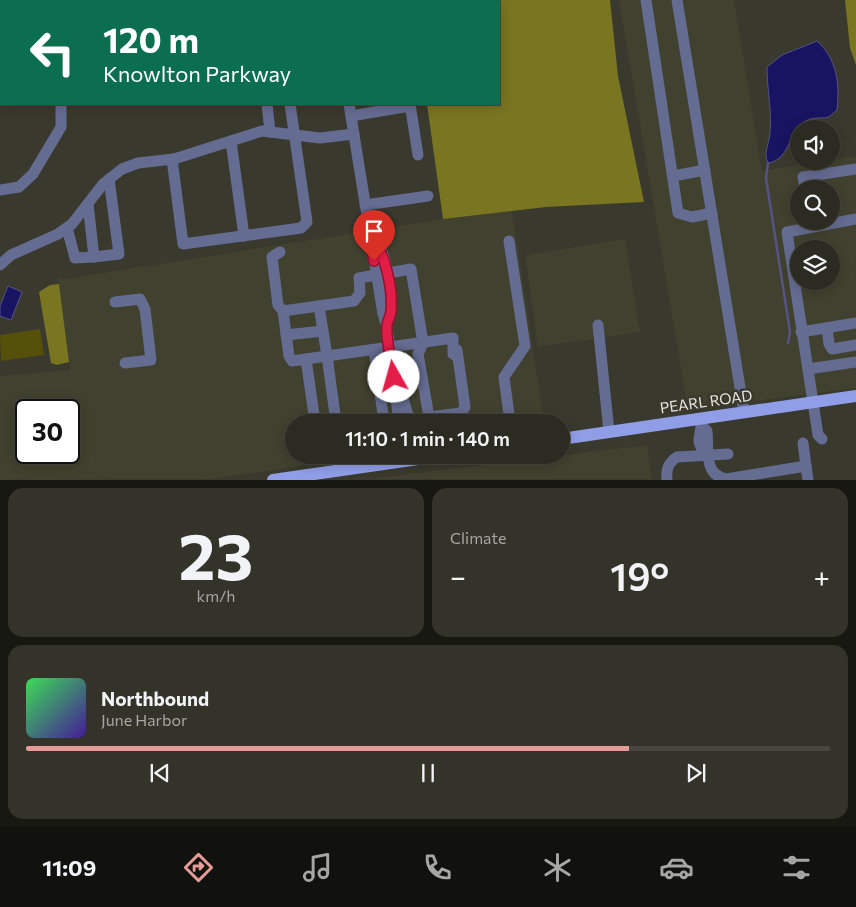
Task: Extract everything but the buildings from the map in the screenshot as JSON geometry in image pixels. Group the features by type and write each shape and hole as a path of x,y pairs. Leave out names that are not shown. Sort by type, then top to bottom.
{"main road":[{"name":"PEARL ROAD","path":"570,438 701,422 744,412 856,396"},
{"path":"273,480 317,476 374,464"}],"street":[{"path":"646,0 678,213 692,217 712,214"},
{"path":"681,0 705,170 744,412"},
{"path":"0,190 18,187 33,174 61,127 61,105"},
{"path":"266,105 270,132"},
{"path":"172,159 183,244 301,228 306,222 290,105"},
{"path":"349,105 369,233 376,242 391,311 387,327 398,414"},
{"path":"351,116 410,105 418,155"},
{"path":"0,265 11,255 67,228 110,179 122,169 138,163 172,159 262,131 320,138 354,134"},
{"path":"231,140 244,236"},
{"path":"804,180 804,177 856,169"},
{"path":"673,176 705,170"},
{"path":"67,228 75,258 119,254 110,179"},
{"path":"365,205 428,196"},
{"path":"88,204 94,257"},
{"path":"840,221 856,219"},
{"path":"793,230 787,232 818,435 822,439"},
{"path":"509,242 525,346 504,377 509,414"},
{"path":"280,252 272,257 278,305 283,311 288,356 292,361 422,343 453,341 453,354 456,356 465,407 462,414"},
{"path":"283,311 354,301 360,293 359,278 411,269 422,343 418,354 428,414"},
{"path":"115,302 140,299 145,309 151,360 125,364"},
{"path":"319,306 335,414"},
{"path":"802,332 856,323"},
{"path":"598,326 609,432"},
{"path":"826,328 829,344 832,349 856,345"},
{"path":"286,335 323,331"},
{"path":"374,350 383,414"},
{"path":"306,359 314,414"},
{"path":"808,369 856,362"},
{"path":"395,392 402,395 408,414"},
{"path":"701,422 707,432 707,456 712,471 719,478 726,479 806,466"},
{"path":"803,443 808,480"},
{"path":"668,480 667,468 670,461 677,457 728,454"},
{"path":"342,464 343,470"}],"shaded area":[{"path":"500,0 610,0 618,76 644,202 546,207 443,219 427,105 500,105"},
{"path":"619,0 734,0 762,171 790,167 790,170 840,170 840,159 856,156 856,388 688,410"},
{"path":"845,0 856,0 856,65 850,48"},
{"path":"817,41 824,48 836,73 838,91 837,110 829,117 790,120 790,141 786,150 776,161 768,163 766,152 770,133 770,116 767,67 782,55"},
{"path":"512,211 543,414 285,414 285,464 313,464 212,479 0,480 0,376 70,370 58,277 65,279 443,219"},
{"path":"625,239 640,332 538,347 525,255"},
{"path":"59,284 69,362 57,365 51,363 39,292 50,285"},
{"path":"8,286 22,292 11,320 0,316 0,306"},
{"path":"40,329 44,355 1,361 0,335"},
{"path":"647,445 652,479 369,479 492,464 570,464 570,454"}],"waterway":[{"path":"768,163 766,178 790,332 788,343"}],"route":[{"path":"374,261 369,233 376,242 385,263 391,311 387,327 394,377"}]}
